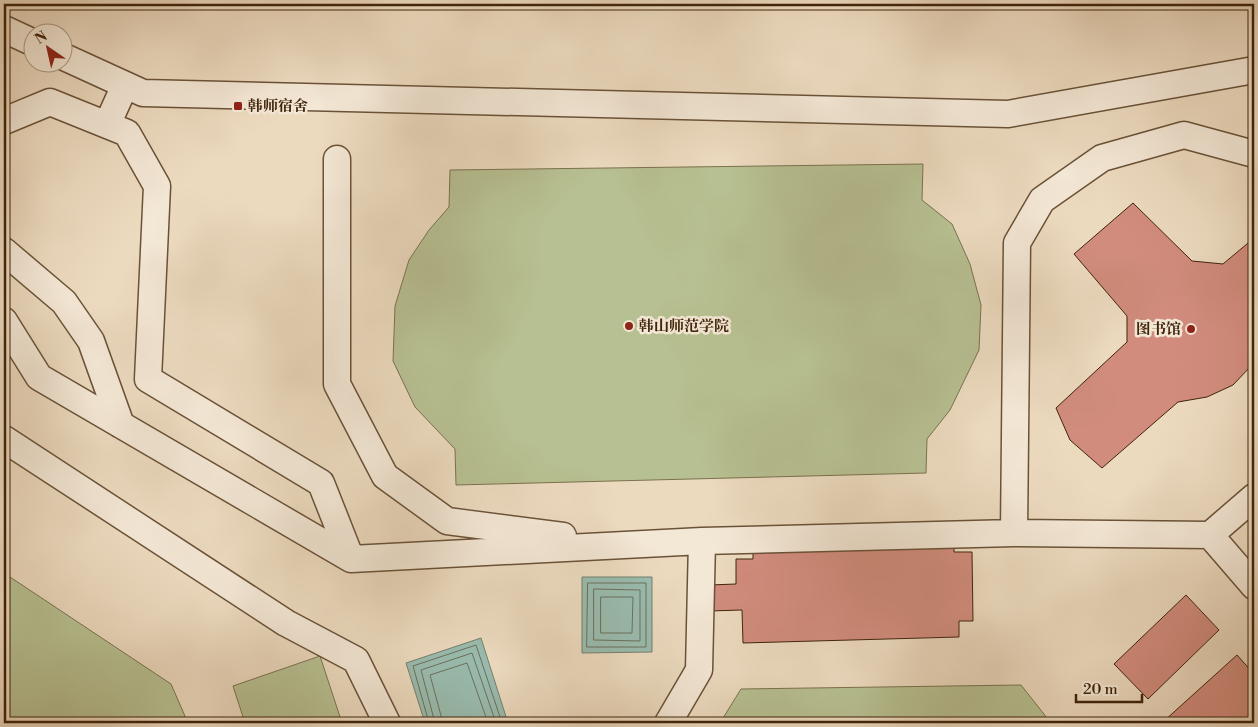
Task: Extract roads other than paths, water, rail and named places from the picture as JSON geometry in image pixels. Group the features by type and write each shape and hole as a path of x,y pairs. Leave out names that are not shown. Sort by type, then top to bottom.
{"street":[{"path":"4,29 22,37"},
{"path":"72,61 143,94 1008,114 1254,70"},
{"path":"107,125 125,85"},
{"path":"4,121 50,102 127,133 157,186 148,379 321,483 351,559"},
{"path":"1014,532 1017,243 1042,200 1102,158 1184,136 1254,154"},
{"path":"337,159 336,384 385,476 447,521 628,545"},
{"path":"4,251 64,302 91,340 121,425"},
{"path":"4,321 39,377 351,559 702,541 1014,532 1210,535 1254,497"},
{"path":"4,440 286,623 356,660 387,723"},
{"path":"1210,535 1254,586"},
{"path":"668,723 699,670 702,541"}],"water":[{"path":"582,577 652,577 652,652 582,653"},
{"path":"481,638 508,723 425,723 406,663"}],"place":[{"name":"韩师宿舍","path":"238,106"},
{"name":"韩山师范学院","path":"629,326"},
{"name":"图书馆","path":"1191,329"}]}
